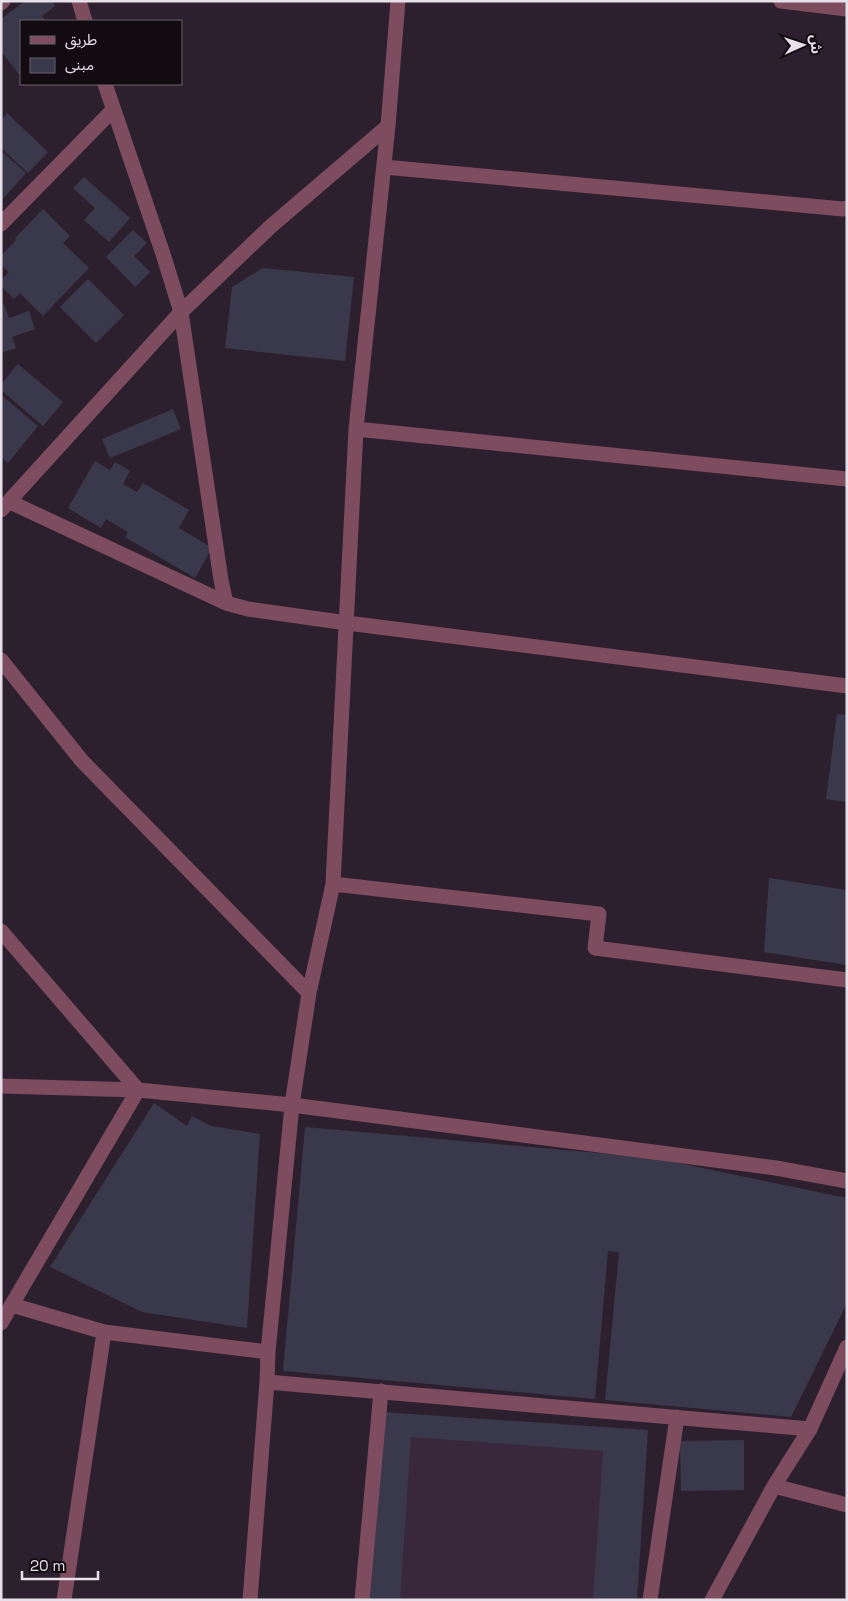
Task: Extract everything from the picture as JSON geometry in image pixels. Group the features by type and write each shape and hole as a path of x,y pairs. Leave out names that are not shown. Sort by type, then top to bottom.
{"street":[{"path":"79,1 85,20"},
{"path":"250,1600 268,1352 292,1106 309,994 333,884 356,429 384,167 398,1"},
{"path":"781,1 847,9"},
{"path":"105,85 181,312 226,603"},
{"path":"1,224 113,110"},
{"path":"388,126 270,227 181,312 6,506 226,603 248,609 847,686"},
{"path":"384,167 847,208"},
{"path":"356,429 847,479"},
{"path":"1,660 82,761 309,994"},
{"path":"333,884 599,914 595,948 847,980"},
{"path":"1,932 138,1090"},
{"path":"1,1086 138,1090 292,1106 776,1168 847,1181"},
{"path":"1,1323 138,1090"},
{"path":"12,1305 104,1332 268,1352"},
{"path":"64,1600 104,1332"},
{"path":"712,1600 774,1486 810,1429 847,1347"},
{"path":"267,1382 810,1429"},
{"path":"362,1600 381,1391"},
{"path":"656,1599 677,1417"},
{"path":"774,1486 847,1505"}],"shaded area":[{"path":"381,1412 605,1428 594,1600 369,1600"}],"building":[{"path":"25,1 52,1 55,6 42,16 45,20 20,20 20,76 1,51 1,19"},
{"path":"7,113 48,152 28,173 1,148 1,120"},
{"path":"1,151 26,173 1,201"},
{"path":"84,177 130,218 109,242 84,220 95,208 73,188"},
{"path":"43,209 70,236 63,243 89,268 43,316 20,293 14,299 1,286 1,280 9,272 1,265 1,256 16,240 15,238"},
{"path":"133,230 147,243 134,256 150,272 135,287 106,257"},
{"path":"263,268 354,277 345,361 225,348 232,287"},
{"path":"88,279 124,315 96,343 60,307"},
{"path":"4,304 9,318 29,311 35,329 12,337 16,348 1,353 1,305"},
{"path":"18,364 63,402 43,426 1,390 1,384"},
{"path":"1,395 38,426 8,463 1,457"},
{"path":"173,409 181,429 110,458 102,439"},
{"path":"95,461 110,470 115,462 130,471 123,484 137,492 143,483 189,510 179,528 212,548 195,578 125,537 128,532 106,519 101,528 68,508"},
{"path":"837,714 847,715 847,802 826,799"},
{"path":"769,878 847,890 847,965 764,952"},
{"path":"154,1103 187,1126 192,1116 211,1126 260,1134 247,1328 142,1312 50,1267"},
{"path":"305,1127 654,1158 847,1198 847,1303 791,1417 605,1400 619,1252 608,1251 595,1399 283,1371"},
{"path":"381,1412 648,1430 637,1600 593,1600 603,1451 411,1437 400,1600 369,1600"},
{"path":"744,1440 744,1490 681,1491 680,1441"}]}
